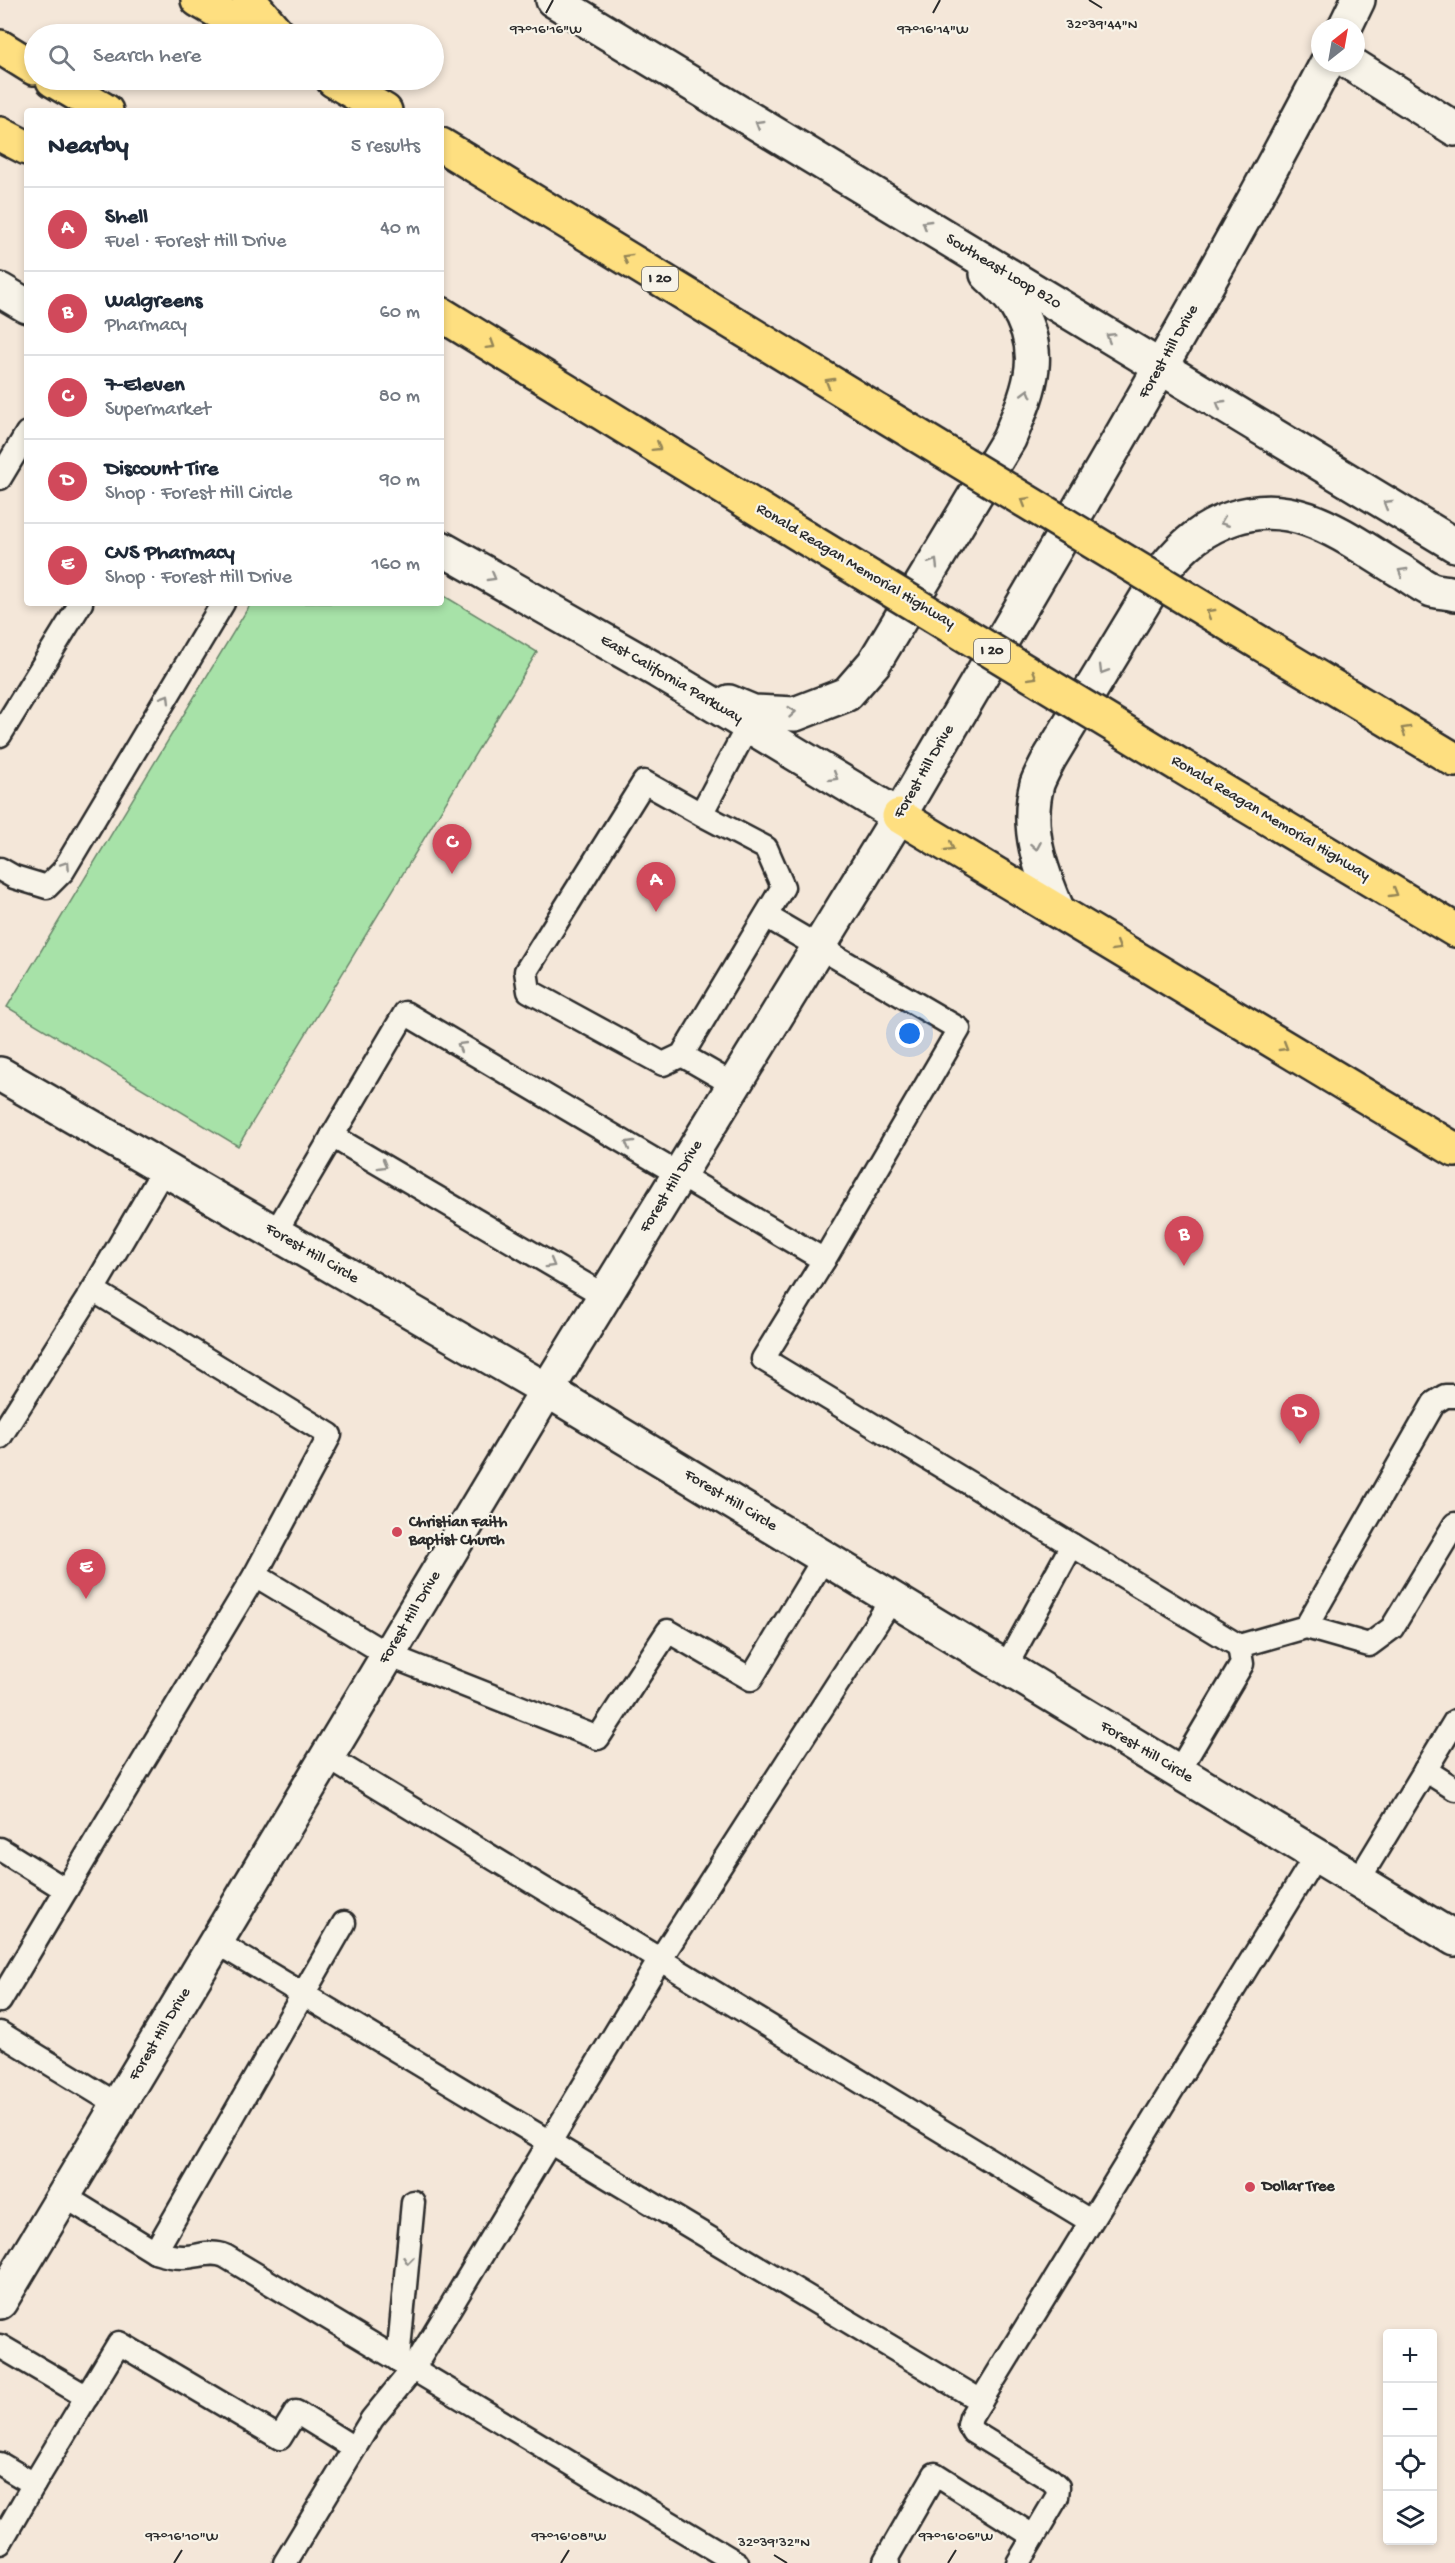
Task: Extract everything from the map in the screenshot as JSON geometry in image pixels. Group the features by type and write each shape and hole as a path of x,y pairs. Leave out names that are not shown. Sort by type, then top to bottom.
{"highway":[{"path":"198,0 240,24"},
{"path":"249,0 269,24"},
{"path":"0,47 24,62"},
{"path":"70,90 101,108"},
{"path":"350,90 380,108"},
{"path":"0,134 24,146"},
{"name":"I 20","path":"444,147 1455,760"},
{"name":"Ronald Reagan Memorial Highway","path":"444,316 804,537 1455,930"},
{"path":"899,816 1455,1150"}],"main road":[{"path":"1349,18 1358,0"},
{"name":"Southeast Loop 820","path":"564,3 1160,368 1455,545"},
{"name":"Forest Hill Drive","path":"0,2302 547,1390 899,816 1160,368 1262,187 1322,72"},
{"path":"1364,72 1455,129"},
{"path":"658,671 753,712 795,714 847,694 874,663 1009,439 1024,403 1033,370 1032,336 1015,303 955,241"},
{"path":"0,290 24,304"},
{"path":"1058,911 1040,868 1034,839 1037,784 1049,759 1164,569 1180,549 1198,533 1246,513 1272,511 1298,514 1322,524 1431,589 1455,594"},
{"name":"East California Parkway","path":"444,550 658,671 899,816"},
{"name":"Forest Hill Circle","path":"0,1074 547,1390 1455,1939"}],"lane":[{"path":"0,478 24,438"},
{"path":"0,735 79,606"},
{"path":"0,869 14,877 47,887 63,871 221,606"},
{"path":"701,813 748,726"},
{"path":"644,782 766,848 783,887 766,916 682,1056 663,1064 529,991 526,971 644,782"},
{"path":"766,916 959,1029 824,1260 763,1359 1239,1646 1306,1627 1369,1645 1392,1628 1455,1524"},
{"path":"275,1233 405,1013 824,1260"},
{"path":"682,1056 734,1085"},
{"path":"332,1136 605,1296"},
{"path":"0,1437 93,1290 164,1169"},
{"path":"0,2001 255,1575 330,1435 93,1290"},
{"path":"1306,1627 1434,1403 1445,1396 1455,1396"},
{"path":"1005,1668 1072,1545"},
{"path":"255,1575 388,1655 598,1738 668,1631 751,1679 824,1558"},
{"path":"285,2563 405,2365 549,2144 659,1961 892,1599"},
{"path":"1179,1772 1242,1664 1239,1646"},
{"path":"1358,1881 1455,1721"},
{"path":"327,1757 1090,2221"},
{"path":"1425,1770 1455,1789"},
{"path":"0,1849 66,1890"},
{"path":"1018,2563 1057,2497 1058,2487 1052,2480 973,2432 969,2425 971,2417 1316,1855"},
{"path":"155,2252 344,1923"},
{"path":"216,1942 549,2144 981,2401"},
{"path":"0,2033 118,2105"},
{"path":"64,2196 155,2252 185,2257 218,2253 737,2563"},
{"path":"405,2365 413,2202"},
{"path":"0,2543 119,2343 280,2438 296,2412 354,2448"},
{"path":"0,2346 87,2397"},
{"path":"0,2464 34,2484"},
{"path":"888,2563 885,2561 934,2474 1033,2536"}],"green space":[{"path":"444,596 537,652 238,1146 7,1007 249,606 444,606"}],"place":[{"name":"7-Eleven","path":"452,874"},
{"name":"Shell","path":"656,912"},
{"name":"Walgreens","path":"1184,1266"},
{"name":"Discount Tire","path":"1300,1444"},
{"name":"Christian Faith Baptist Church","path":"397,1532"},
{"name":"CVS Pharmacy","path":"86,1599"},
{"name":"Dollar Tree","path":"1250,2187"}]}
